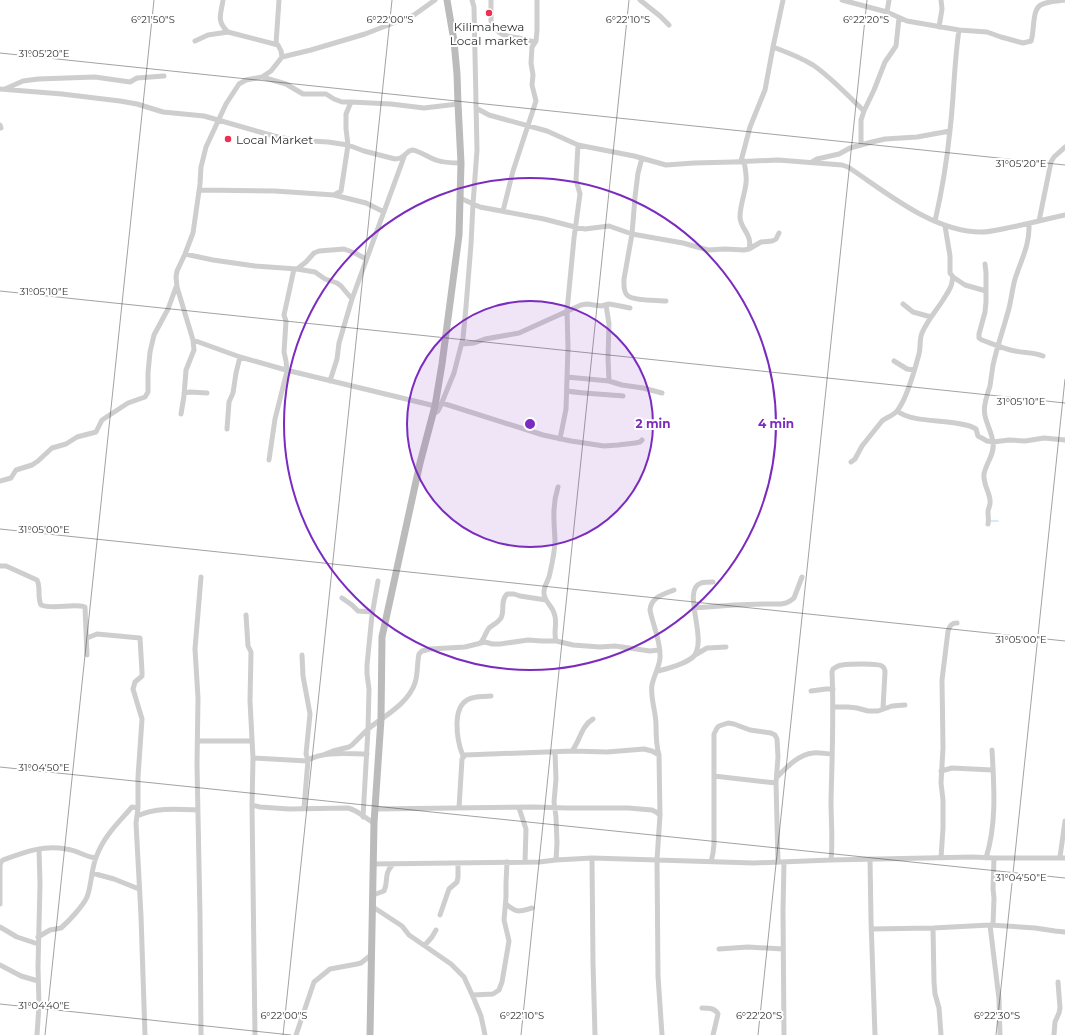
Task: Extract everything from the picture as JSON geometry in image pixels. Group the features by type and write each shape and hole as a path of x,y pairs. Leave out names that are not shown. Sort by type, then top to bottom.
{"main road":[{"path":"370,1035 374,823 381,719 382,637 420,463 433,414 438,405 459,235 462,163 457,74 448,0"}],"street":[{"path":"223,0 220,17 223,27 228,32"},
{"path":"276,44 279,0"},
{"path":"181,414 186,370 194,350 193,340 177,287 177,271 186,254 193,233 201,167 206,146 226,104 239,84 246,80 262,77 271,71 282,57 365,34 414,15 435,0"},
{"path":"438,405 454,373 462,344 466,307 477,150 474,7 472,0"},
{"path":"491,0 491,21 501,34 535,42"},
{"path":"503,211 513,172 536,101 532,85 533,75 531,67 532,47 535,42 537,30 538,0"},
{"path":"640,0 669,25"},
{"path":"749,249 749,238 740,216 742,198 746,184 743,161 750,127 765,90 783,0"},
{"path":"842,0 887,12 907,21 959,30 987,32 1023,43 1029,42 1032,39 1036,11 1039,5 1065,0"},
{"path":"887,12 889,0"},
{"path":"939,27 942,9 941,0"},
{"path":"862,145 861,120 885,62 896,46 899,18"},
{"path":"935,221 950,131 959,30"},
{"path":"195,41 208,35 228,32 276,44 279,46 282,57"},
{"path":"773,47 813,65 864,111"},
{"path":"2,89 23,81 38,79 95,77 130,82 137,78 164,76"},
{"path":"262,77 286,84 303,94 328,95 342,102 391,104 424,108 458,104"},
{"path":"2,89 120,101 137,104 163,112 204,116 274,136 294,140 348,145 395,159 404,157"},
{"path":"334,195 341,191 348,145 346,114 351,102"},
{"path":"476,108 489,115 547,130 578,145 642,158 666,165 778,160 832,164 848,167 902,203 944,226 970,232 982,232 1029,224 1065,215"},
{"path":"811,162 885,139 917,137 950,131"},
{"path":"560,439 566,409 567,311 575,227 580,194 576,180 578,145"},
{"path":"1039,221 1052,162 1054,157 1065,147"},
{"path":"330,381 352,299 404,157 409,151 412,150 434,160 449,163 462,163"},
{"path":"642,158 638,172 632,234 624,279 624,288 627,296 630,298 637,300 666,301"},
{"path":"199,190 275,191 334,195 366,203 384,212"},
{"path":"460,198 480,207 544,218 575,227 585,228 609,226 632,234 683,243 708,250 749,249 761,242 776,239 779,233"},
{"path":"988,524 990,501 984,480 985,470 992,454 993,442 990,430 985,420 984,407 990,388 993,366 1015,281 1029,239 1029,224"},
{"path":"944,226 950,256 950,273 953,277 965,285 986,291"},
{"path":"269,460 275,420 287,371 284,352 286,321 284,314 295,269 306,262 314,253 319,251 344,249 366,259"},
{"path":"186,254 213,260 255,266 315,272 325,279 337,283 352,299"},
{"path":"985,264 985,312 979,338 1017,352 1036,353 1043,356"},
{"path":"851,462 855,459 862,446 882,421 897,412 908,390 919,353 920,338 931,317 951,287 953,277"},
{"path":"0,481 11,478 16,470 32,465 52,448 66,444 77,437 96,432 102,420 128,403 145,397 148,392 150,352 154,335 168,309 177,287"},
{"path":"462,344 474,343 484,339 519,333 581,305 609,304 630,308"},
{"path":"903,304 913,312 931,317"},
{"path":"606,305 609,324 609,381"},
{"path":"193,340 240,357 287,371 438,405 560,439 604,446 635,443 642,440"},
{"path":"227,429 229,402 233,393 240,357"},
{"path":"894,361 907,369 914,370"},
{"path":"567,377 609,381 662,393"},
{"path":"567,391 581,394 610,394 623,396"},
{"path":"184,393 207,393"},
{"path":"897,412 918,419 950,421 971,426 976,429 979,437 987,441 993,442 1044,438 1065,440"},
{"path":"556,641 554,634 554,613 544,596 544,589 550,572 555,540 553,505 558,488"},
{"path":"0,566 6,566 37,580 39,583 39,602 41,605 54,607 85,607 87,655"},
{"path":"201,577 195,649 198,698 201,1035"},
{"path":"694,608 786,603 794,598 802,577"},
{"path":"363,817 368,729 369,689 367,669 372,612 378,581"},
{"path":"694,655 699,642 693,595 695,588 700,584 714,582"},
{"path":"662,1035 658,976 657,860 660,815 659,755 652,699 652,684 658,671 660,650 650,606 653,600 674,590"},
{"path":"480,643 488,629 501,617 504,599 507,594 546,600"},
{"path":"342,598 358,610 372,612"},
{"path":"246,615 248,646 251,652 250,701 252,741 255,1035"},
{"path":"941,858 943,828 943,793 941,787 943,741 942,669 949,626 953,623 957,623"},
{"path":"87,638 97,634 140,638 142,676 135,682 133,689 142,718 136,823 145,1035"},
{"path":"323,755 349,747 368,729 400,705 416,681 419,654 422,651 430,649 465,647 486,642 500,644 522,641 556,641 573,645 600,647 615,646 650,651 660,650"},
{"path":"658,671 690,659 707,648 726,647"},
{"path":"302,655 303,676 310,714 306,754 308,760 304,808"},
{"path":"831,860 833,669 838,666 852,664 882,666 885,672 883,708"},
{"path":"811,691 833,689"},
{"path":"459,808 463,756 460,747 457,717 465,701 471,698 491,696"},
{"path":"832,707 878,711 883,708 905,705"},
{"path":"572,751 578,743 588,722 593,719"},
{"path":"711,862 714,844 714,734 717,728 728,723 750,730 771,733 775,735 777,739 776,780 778,862"},
{"path":"198,740 252,741"},
{"path":"463,756 572,751 606,752 644,750 652,751 659,755"},
{"path":"986,858 991,841 994,801 992,750"},
{"path":"555,752 556,779 554,802 557,843 556,860"},
{"path":"252,758 308,760 323,755 367,754"},
{"path":"714,776 776,780 794,762 807,754 832,754"},
{"path":"941,771 952,768 992,770"},
{"path":"252,805 289,809 348,808 357,811 363,817 374,823"},
{"path":"38,937 50,930 61,928 82,905 87,897 96,858 103,843 113,829 133,807 138,808"},
{"path":"376,809 534,807 628,808 652,810 660,815"},
{"path":"519,808 526,828 525,862"},
{"path":"137,816 158,810 198,810"},
{"path":"374,864 540,862 592,858 754,863 973,857 1062,857 1065,821"},
{"path":"0,904 1,862 28,851 47,847 68,849 88,857 96,858"},
{"path":"37,1035 39,1005 38,937 40,849"},
{"path":"592,858 595,1035"},
{"path":"994,858 994,904 992,925 999,999 1000,1035"},
{"path":"870,860 875,1035"},
{"path":"473,995 493,994 498,990 502,982 509,941 504,920 507,862"},
{"path":"784,862 784,1035"},
{"path":"440,915 449,889 457,882 458,863"},
{"path":"373,895 384,891 388,871 394,864"},
{"path":"92,873 140,889"},
{"path":"506,904 511,909 518,912 532,908"},
{"path":"373,907 402,926 408,935 425,945 451,964 464,977 481,1016 485,1035"},
{"path":"871,929 992,925 1065,932"},
{"path":"0,927 17,937 38,944"},
{"path":"933,928 934,986 939,1008 941,1035"},
{"path":"425,945 436,930"},
{"path":"720,949 748,947 784,949"},
{"path":"296,1035 314,982 330,969 361,963 371,955"},
{"path":"0,965 21,976 38,981"},
{"path":"1054,1035 1055,1022 1060,1008 1058,982"},
{"path":"702,1008 716,1010 718,1014 713,1035"}],"waterway":[{"path":"990,521 998,521"}],"place":[{"name":"Kilimahewa Local market","path":"489,13"},
{"name":"Local Market","path":"228,139"}]}
